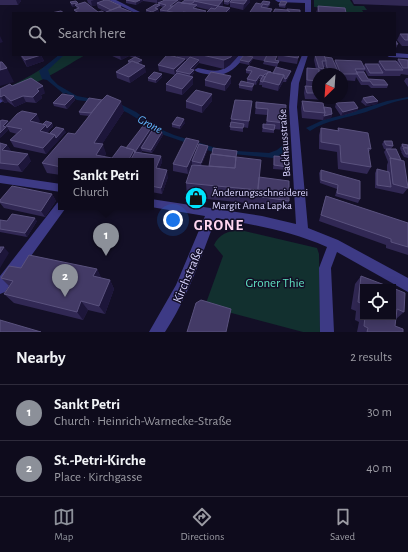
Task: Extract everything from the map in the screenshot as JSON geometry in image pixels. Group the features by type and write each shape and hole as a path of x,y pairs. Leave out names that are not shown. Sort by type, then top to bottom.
{"street":[{"path":"112,0 137,12"},
{"path":"278,0 308,1 308,12"},
{"path":"396,55 408,56"},
{"path":"198,70 217,75 234,66 241,56"},
{"name":"Backhausstraße","path":"302,231 293,107 296,83 305,56"},
{"path":"0,179 58,188"},
{"path":"154,204 262,221 302,231 334,244 408,285"},
{"path":"0,287 58,210"},
{"name":"Kirchstraße","path":"156,332 169,315 181,291 212,214"},
{"path":"327,332 325,268 334,244"}],"green space":[{"path":"314,0 350,0 354,6 364,6 367,10 362,10 363,12 340,12 339,9 314,7"},
{"path":"58,56 83,56 33,84 11,90 0,91 38,71"},
{"name":"Groner Thie","path":"240,230 317,248 319,254 320,332 303,332 205,306 223,256 214,245 218,238 224,234"}],"water":[{"name":"Grone","path":"58,56 63,56 48,70 51,78 58,85 77,96 120,104 136,112 160,129 222,150 269,153 277,150 287,142 288,152 273,158 213,152 164,135 128,113 111,105 77,100 66,93 64,94 47,80 42,79 39,71"},
{"path":"408,97 408,99 323,124 310,131 306,128 323,120 387,101"}],"building":[{"path":"105,0 121,6 111,10 97,3"},
{"path":"126,0 140,0 136,2"},
{"path":"165,0 178,0 170,6 173,6 167,11 160,10 166,5 158,3"},
{"path":"185,0 195,0 191,4 181,3"},
{"path":"223,0 218,6 194,1"},
{"path":"232,0 247,0 244,4 230,2"},
{"path":"76,1 78,3 72,4 70,2"},
{"path":"263,1 270,2 268,5 263,4 261,7 272,9 270,12 250,12 256,3 261,4"},
{"path":"281,1 287,2 285,5 279,5"},
{"path":"85,2 98,12 77,12 74,10 79,8 75,5"},
{"path":"178,2 197,5 193,8 206,11 172,12 167,11"},
{"path":"156,4 160,5 155,8 158,9 152,12 146,10"},
{"path":"218,6 230,8 226,12 207,12 211,8 215,9"},
{"path":"318,6 345,8 346,12 319,12"},
{"path":"119,7 132,12 106,12"},
{"path":"275,9 287,10 290,12 274,12"},
{"path":"287,10 300,10 300,12 290,12"},
{"path":"400,34 408,34 408,40 405,40"},
{"path":"22,56 38,56 25,60"},
{"path":"166,56 185,59 174,69 158,65"},
{"path":"206,56 232,56 224,60"},
{"path":"243,56 253,57 249,62 240,60"},
{"path":"266,56 277,56 275,60 279,61 278,63 264,61"},
{"path":"286,56 299,56 298,58"},
{"path":"315,56 324,56 326,61 322,61 324,68 319,68"},
{"path":"135,57 142,60 137,63 128,61"},
{"path":"190,57 199,60 190,69 194,70 190,74 176,71"},
{"path":"325,57 332,58 336,68 327,68"},
{"path":"398,59 408,60 408,68 403,68"},
{"path":"335,60 361,61 365,69 355,69 358,74 348,74 348,68 338,68"},
{"path":"132,61 145,66 129,77 116,72"},
{"path":"379,61 396,61 403,70 385,70"},
{"path":"0,62 2,62 7,68 0,70"},
{"path":"365,64 378,64 383,73 370,73"},
{"path":"249,66 271,72 268,72 263,76 260,75 256,81 247,79 252,71 246,70"},
{"path":"276,67 291,71 286,79 284,78 284,75 273,73"},
{"path":"307,68 312,68 312,80 307,80"},
{"path":"154,72 162,74 156,80 148,78"},
{"path":"211,72 231,76 225,85 205,80"},
{"path":"268,72 284,75 279,85 263,81"},
{"path":"356,72 364,72 368,79 384,80 388,85 373,85 370,81 362,81"},
{"path":"177,73 193,77 182,89 166,84"},
{"path":"263,76 265,77 263,82 260,81"},
{"path":"31,78 43,86 37,89 39,91 33,97 23,96 11,101 4,95 1,97 0,96 0,89 10,84 12,86"},
{"path":"241,81 254,84 252,87 239,85"},
{"path":"305,86 312,87 312,93 307,93"},
{"path":"196,90 212,94 202,106 186,101"},
{"path":"62,94 74,96 65,105 53,103"},
{"path":"107,95 121,101 94,143 103,144 96,155 112,158 58,158 58,166 42,163 68,133 75,134"},
{"path":"373,96 378,101 367,103 363,98"},
{"path":"89,98 102,100 91,113 79,112"},
{"path":"235,100 252,101 249,121 231,119"},
{"path":"302,101 312,102 312,104 323,104 325,113 304,111"},
{"path":"256,102 286,105 285,123 267,121 268,109 256,108"},
{"path":"348,102 354,102 358,108 343,112 337,104 348,104"},
{"path":"324,107 331,108 332,114 324,116"},
{"path":"22,111 37,114 30,121 46,125 40,131 55,135 43,148 10,140 22,129 6,126 17,114"},
{"path":"177,117 184,119 180,126 172,124"},
{"path":"0,121 8,121 3,126 6,127 0,133"},
{"path":"46,121 52,123 47,128 46,125 43,124"},
{"path":"231,122 244,124 243,128 230,127"},
{"path":"263,124 275,125 274,130 263,128"},
{"path":"143,126 151,128 135,152 134,150 126,148"},
{"path":"56,127 64,129 56,138 55,135 50,133"},
{"path":"321,128 339,131 338,128 368,133 371,149 368,148 371,167 341,162 340,145 321,142"},
{"path":"153,129 162,132 151,150 141,148"},
{"path":"186,138 199,141 187,167 173,164"},
{"path":"384,141 392,141 393,146 386,145"},
{"path":"0,143 7,145 2,150 28,154 18,165 0,163"},
{"path":"199,144 208,146 201,163 192,161"},
{"path":"402,144 408,145 408,148 403,147"},
{"path":"121,146 134,150 130,158 112,158"},
{"path":"213,148 237,151 236,157 212,154"},
{"path":"403,148 408,148 408,154 406,154"},
{"path":"386,149 396,149 401,160 391,158"},
{"path":"135,152 161,156 156,168 167,170 161,188 154,187 154,158 132,158"},
{"path":"211,154 236,157 235,168 209,166"},
{"path":"274,156 288,157 288,167 274,165"},
{"path":"236,157 261,160 258,190 186,183 192,165 235,168"},
{"path":"390,158 404,161 408,188 393,184"},
{"path":"377,169 389,172 391,187 377,185"},
{"path":"321,170 360,181 360,199 337,193 338,185 321,180"},
{"path":"259,177 289,181 289,201 257,196"},
{"path":"12,186 52,194 41,211 0,202"},
{"path":"326,196 408,223 408,247 391,242 391,239 321,215"},
{"path":"12,214 35,218 25,233 0,229 0,220 7,221"},
{"path":"0,247 4,247 0,253"},
{"path":"29,255 97,269 93,276 110,280 99,306 81,301 77,312 4,294 13,281 1,278 9,266 21,268"},
{"path":"361,276 382,284 360,284"},
{"path":"360,285 360,303 358,302"},
{"path":"396,289 405,293 404,312 397,309 396,318"},
{"path":"201,300 231,309 226,332 187,332 196,303"},
{"path":"0,320 41,332 0,332"},
{"path":"365,320 396,320 395,326 403,329 403,332 367,332 368,328 364,326"}],"place":[{"name":"Änderungsschneiderei Margit Anna Lapka","path":"196,198"},
{"name":"Sankt Petri","path":"106,256"},
{"name":"St.-Petri-Kirche","path":"65,297"}],"district":[{"name":"GRONE","path":"219,225"}]}
